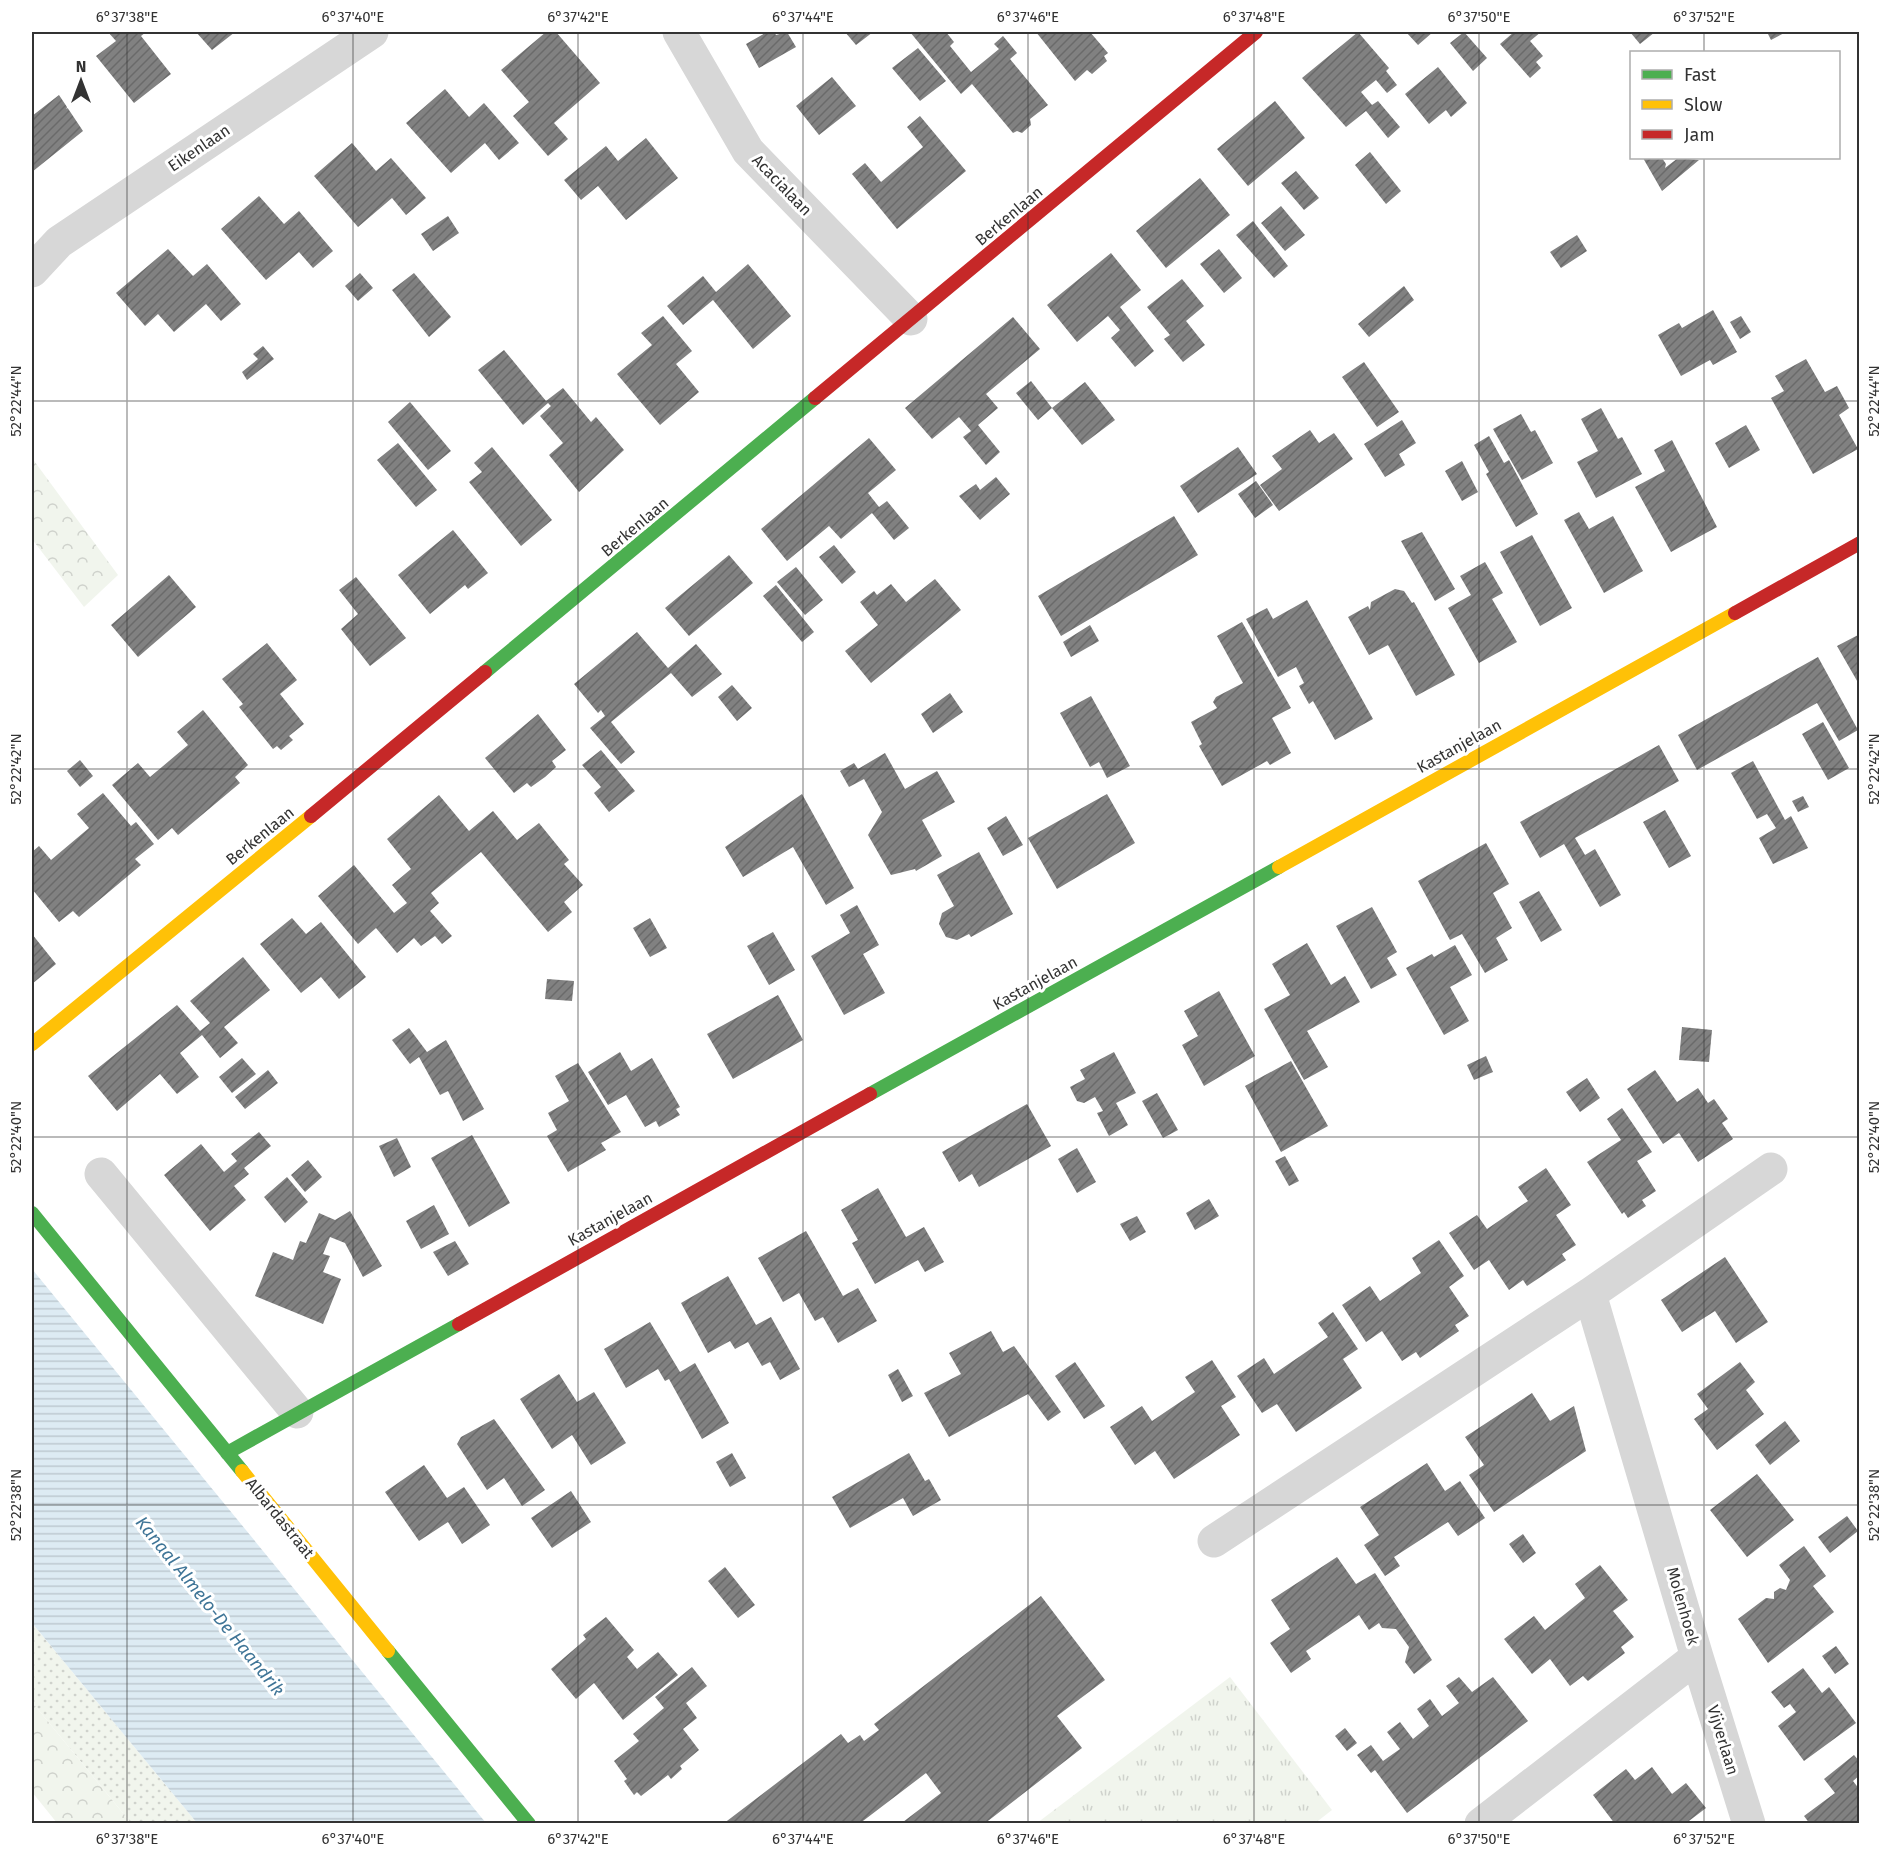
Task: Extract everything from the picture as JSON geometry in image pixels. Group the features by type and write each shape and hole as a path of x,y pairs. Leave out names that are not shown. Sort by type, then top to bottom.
{"street":[{"name":"Eikenlaan","path":"32,271 60,242 372,32"},
{"name":"Acacialaan","path":"679,32 748,150 911,320"},
{"name":"Berkenlaan","path":"32,1044 1257,32"},
{"name":"Kastanjelaan","path":"226,1453 1860,543"},
{"path":"1214,1541 1590,1294 1771,1169"},
{"path":"101,1174 297,1412"},
{"name":"Albardastraat","path":"32,1213 530,1824"},
{"name":"Molenhoek","path":"1481,1824 1697,1657 1590,1294"},
{"name":"Vijverlaan","path":"1697,1657 1749,1824"}],"green space":[{"path":"32,458 118,575 84,607 32,539"},
{"path":"32,1623 197,1823 131,1823 32,1702"},
{"path":"1230,1677 1332,1810 1314,1824 1037,1823"},
{"path":"32,1702 131,1823 57,1823 32,1792"}],"water":[{"name":"Kanaal Almelo-De Haandrik","path":"32,1269 486,1823 197,1823 32,1623"}],"building":[{"path":"108,32 146,32 141,36 171,74 134,103 96,56 116,41"},
{"path":"196,32 235,32 212,50"},
{"path":"546,32 556,32 600,83 554,123 568,139 548,156 513,116 529,102 501,70"},
{"path":"767,32 774,32 776,35 787,32 796,47 759,68 746,44"},
{"path":"845,32 873,32 856,45"},
{"path":"910,32 946,32 954,42 950,46 971,72 999,49 994,44 1003,36 1017,53 1010,59 1048,105 1030,119 1031,125 1022,133 1017,131 1013,133 972,84 961,94"},
{"path":"1036,32 1090,32 1108,53 1104,56 1107,61 1092,74 1087,70 1075,81"},
{"path":"1358,32 1389,68 1386,71 1397,85 1387,93 1376,80 1361,92 1372,105 1378,101 1400,127 1388,138 1366,111 1346,127 1302,78"},
{"path":"1406,32 1433,32 1418,45"},
{"path":"1464,32 1487,58 1473,71 1450,43"},
{"path":"1514,32 1541,32 1530,41 1543,56 1536,62 1541,68 1530,78 1500,44"},
{"path":"1630,32 1655,32 1640,44"},
{"path":"1767,32 1786,32 1771,40"},
{"path":"918,48 946,81 920,101 892,68"},
{"path":"1438,67 1467,103 1451,117 1446,110 1429,124 1405,94"},
{"path":"832,77 856,106 819,135 796,106"},
{"path":"445,89 469,117 484,103 519,143 499,160 485,143 451,173 406,123"},
{"path":"59,95 83,131 32,172 32,116"},
{"path":"1275,101 1305,138 1248,186 1217,149"},
{"path":"920,116 966,171 897,229 852,174 865,163 881,182 923,147 907,127"},
{"path":"646,138 678,178 626,220 598,186 581,200 564,180 606,146 618,161"},
{"path":"352,143 376,171 391,158 426,198 406,215 392,198 358,227 314,176"},
{"path":"1370,152 1401,191 1386,204 1355,165"},
{"path":"1644,159 1663,159 1666,164 1665,168 1677,159 1699,160 1662,191"},
{"path":"1296,171 1319,198 1304,210 1281,183"},
{"path":"1200,178 1230,215 1166,268 1136,231"},
{"path":"259,196 284,224 299,211 333,251 313,268 299,252 266,280 221,229"},
{"path":"1281,206 1305,235 1285,251 1261,223"},
{"path":"448,216 459,233 433,251 421,234"},
{"path":"1253,221 1288,266 1274,278 1236,235"},
{"path":"1577,235 1587,251 1561,268 1550,252"},
{"path":"168,249 193,276 207,264 241,304 221,321 206,304 174,332 158,314 145,326 116,293"},
{"path":"1219,249 1242,278 1224,293 1200,264"},
{"path":"1111,253 1141,290 1120,307 1154,351 1135,367 1111,338 1120,330 1108,316 1077,342 1047,305"},
{"path":"748,264 791,316 753,349 713,300 683,325 667,306 703,276 716,292"},
{"path":"360,273 373,288 358,301 345,286"},
{"path":"414,273 451,317 429,337 392,290"},
{"path":"1182,279 1204,306 1186,321 1205,345 1183,362 1164,339 1170,335 1147,307"},
{"path":"1404,286 1414,300 1369,337 1358,324"},
{"path":"1713,310 1737,352 1713,365 1710,360 1681,376 1658,335 1679,323 1682,328"},
{"path":"663,316 692,351 676,364 699,392 660,425 617,374 652,345 641,333"},
{"path":"1741,316 1751,332 1740,339 1730,322"},
{"path":"1013,317 1040,349 986,394 998,408 978,425 1000,452 986,465 963,437 971,431 959,417 932,439 905,408"},
{"path":"263,346 274,359 247,380 242,372 258,359 253,354"},
{"path":"504,350 546,401 563,388 591,422 596,417 624,450 579,492 549,455 563,443 540,416 551,406 548,403 523,425 478,370"},
{"path":"1806,359 1825,392 1837,386 1849,408 1839,415 1858,449 1813,474 1771,398 1784,391 1775,376"},
{"path":"1364,362 1399,412 1377,427 1342,377"},
{"path":"1031,381 1052,408 1038,420 1016,393"},
{"path":"1085,382 1115,420 1082,445 1052,408"},
{"path":"410,402 451,451 428,470 388,422"},
{"path":"1601,408 1618,439 1622,437 1642,474 1596,498 1577,462 1598,451 1581,419"},
{"path":"1521,414 1531,432 1535,430 1553,463 1522,480 1493,429"},
{"path":"1402,420 1416,443 1399,454 1405,465 1385,477 1364,444"},
{"path":"1746,425 1760,450 1729,468 1715,443"},
{"path":"1310,430 1319,443 1334,433 1353,459 1279,511 1260,485 1282,469 1272,456"},
{"path":"1489,436 1504,463 1509,460 1538,514 1516,527 1486,474 1489,472 1474,445"},
{"path":"869,438 896,470 868,493 879,507 887,501 909,528 894,540 872,513 841,539 829,526 787,561 761,529"},
{"path":"1672,440 1717,527 1671,552 1635,487 1665,471 1654,450"},
{"path":"398,443 437,490 416,507 377,460"},
{"path":"492,447 552,520 521,546 469,482 482,472 474,463"},
{"path":"1238,447 1257,474 1198,513 1180,486"},
{"path":"1462,461 1478,492 1462,501 1445,471"},
{"path":"996,477 1010,494 980,520 959,496 976,484 980,490"},
{"path":"1256,481 1273,505 1255,518 1238,494"},
{"path":"1579,512 1589,529 1613,516 1643,571 1604,593 1564,520"},
{"path":"1174,516 1198,555 1061,636 1038,596"},
{"path":"453,530 488,573 468,589 465,585 430,614 398,575"},
{"path":"1422,532 1455,589 1435,601 1401,541"},
{"path":"1532,535 1572,608 1540,626 1500,552"},
{"path":"834,545 856,572 842,584 819,557"},
{"path":"729,555 753,583 689,636 665,608"},
{"path":"1485,562 1503,593 1492,599 1517,642 1479,663 1448,608 1471,595 1460,576"},
{"path":"796,567 823,600 805,615 777,582"},
{"path":"169,575 196,607 138,657 111,625"},
{"path":"356,577 406,638 370,666 341,629 358,614 339,590"},
{"path":"935,579 961,610 871,683 845,651 878,625 860,602 874,591 877,595 891,584 906,602"},
{"path":"776,585 814,632 802,642 763,596"},
{"path":"1395,589 1404,591 1412,603 1414,602 1455,675 1416,696 1388,645 1369,655 1348,617 1368,606 1370,610 1371,602"},
{"path":"1307,600 1373,719 1335,740 1313,701 1309,704 1299,686 1304,683 1296,667 1278,677 1246,619 1267,608 1273,619"},
{"path":"1242,622 1291,708 1272,718 1291,753 1270,765 1267,761 1222,786 1199,746 1202,744 1191,722 1217,708 1213,702 1216,697 1243,683 1217,636"},
{"path":"1090,625 1099,641 1071,657 1063,642"},
{"path":"637,632 668,668 696,644 722,674 692,697 671,673 611,722 635,752 621,764 590,728 605,716 601,710 598,713 574,684"},
{"path":"1860,634 1860,686 1837,646"},
{"path":"267,643 297,680 280,694 304,724 289,736 293,740 281,750 277,746 273,749 239,707 243,704 222,679"},
{"path":"1818,657 1858,730 1839,741 1817,703 1697,770 1678,735"},
{"path":"732,685 752,708 737,721 718,697"},
{"path":"950,693 963,712 933,733 921,714"},
{"path":"1091,696 1130,766 1107,778 1099,762 1090,767 1060,713"},
{"path":"203,710 248,765 235,777 240,783 178,835 172,828 158,840 112,785 138,763 150,777 188,745 177,732"},
{"path":"538,714 566,750 552,761 556,767 545,777 531,787 527,783 514,793 485,758"},
{"path":"1823,722 1849,768 1828,780 1802,734"},
{"path":"1659,745 1679,781 1575,838 1585,855 1595,849 1621,895 1600,907 1564,844 1540,858 1520,822"},
{"path":"601,750 635,791 609,812 594,793 601,787 582,765"},
{"path":"885,753 905,789 937,771 955,802 922,820 942,856 916,871 915,869 891,875 868,835 882,812 864,779 849,787 840,771 854,763 858,769"},
{"path":"80,760 93,776 80,787 67,771"},
{"path":"1753,761 1785,820 1791,816 1808,848 1773,864 1759,838 1776,828 1767,814 1757,819 1731,773"},
{"path":"103,793 131,826 136,822 154,844 135,859 141,865 79,917 73,911 59,922 32,889 32,852 39,846 51,860 89,828 77,814"},
{"path":"802,794 854,888 826,905 793,847 743,877 725,847"},
{"path":"1107,794 1135,843 1057,889 1028,838"},
{"path":"439,795 469,831 493,811 517,840 539,823 569,860 564,864 583,885 564,902 572,912 548,932 481,852 431,893 439,903 430,911 452,936 442,944 435,936 421,946 414,938 397,953 376,928 358,944 318,896 354,865 394,913 407,903 392,885 411,869 387,839"},
{"path":"1803,796 1809,807 1798,812 1792,801"},
{"path":"1665,810 1691,856 1669,868 1643,822"},
{"path":"1006,816 1023,845 1003,856 987,828"},
{"path":"1486,843 1509,884 1493,893 1512,928 1496,938 1508,960 1485,973 1462,934 1450,940 1418,881"},
{"path":"979,852 1013,914 971,937 969,934 957,940 946,937 939,924 942,913 954,906 937,875"},
{"path":"1539,891 1562,930 1541,942 1519,902"},
{"path":"857,905 879,945 863,954 885,993 844,1015 811,956 850,933 840,915"},
{"path":"1372,907 1397,952 1387,958 1397,975 1371,989 1336,926"},
{"path":"292,918 306,934 321,922 366,977 339,999 321,977 301,993 260,944"},
{"path":"650,918 667,948 650,957 633,928"},
{"path":"773,932 795,970 769,985 747,946"},
{"path":"32,934 56,964 32,984"},
{"path":"1307,943 1331,985 1345,976 1360,1002 1307,1031 1328,1067 1304,1080 1264,1009 1290,995 1272,964"},
{"path":"1455,945 1472,975 1450,987 1469,1021 1444,1035 1406,968 1432,954 1434,957"},
{"path":"243,957 270,990 224,1027 238,1043 220,1058 202,1035 180,1053 199,1077 177,1094 160,1074 117,1111 88,1076 177,1005 200,1031 210,1023 190,1001"},
{"path":"547,979 574,981 572,1001 545,999"},
{"path":"1219,991 1255,1056 1204,1086 1182,1045 1198,1036 1184,1011"},
{"path":"778,995 803,1040 733,1079 707,1034"},
{"path":"1682,1027 1712,1030 1709,1062 1679,1060"},
{"path":"409,1028 427,1052 446,1040 484,1109 463,1121 448,1091 440,1095 419,1057 410,1064 392,1040"},
{"path":"620,1052 631,1071 652,1058 680,1107 676,1109 680,1115 659,1127 656,1121 645,1127 626,1095 608,1105 588,1072"},
{"path":"1114,1052 1136,1093 1116,1103 1128,1125 1109,1136 1097,1113 1103,1111 1095,1097 1084,1103 1077,1101 1070,1087 1085,1079 1080,1070"},
{"path":"1486,1056 1493,1072 1474,1080 1467,1065"},
{"path":"242,1058 256,1074 232,1093 219,1077"},
{"path":"1291,1061 1328,1126 1281,1152 1245,1086"},
{"path":"578,1063 621,1132 601,1143 606,1150 568,1172 547,1136 557,1130 548,1113 569,1101 555,1076"},
{"path":"268,1070 278,1083 245,1109 235,1097"},
{"path":"1655,1070 1677,1102 1698,1088 1708,1103 1714,1099 1728,1119 1722,1123 1733,1139 1698,1162 1679,1133 1663,1144 1627,1089"},
{"path":"1587,1078 1600,1098 1580,1112 1566,1092"},
{"path":"1157,1093 1178,1130 1163,1138 1142,1101"},
{"path":"1027,1104 1051,1146 979,1187 972,1174 959,1182 942,1152"},
{"path":"1622,1108 1652,1152 1637,1161 1656,1191 1642,1200 1646,1206 1628,1218 1624,1212 1622,1214 1587,1162 1621,1140 1607,1119"},
{"path":"259,1132 271,1146 244,1168 249,1174 234,1186 246,1200 210,1231 164,1175 201,1144 224,1172 237,1161 231,1154"},
{"path":"472,1135 510,1203 469,1227 431,1158"},
{"path":"397,1138 411,1167 394,1177 379,1146"},
{"path":"1077,1148 1096,1182 1077,1193 1058,1159"},
{"path":"1285,1156 1299,1181 1289,1186 1275,1161"},
{"path":"308,1160 322,1177 305,1192 291,1175"},
{"path":"1546,1168 1571,1205 1556,1215 1576,1245 1562,1254 1566,1260 1527,1286 1523,1280 1509,1290 1489,1260 1474,1270 1449,1233 1477,1215 1487,1229 1528,1201 1518,1187"},
{"path":"287,1177 308,1202 285,1223 264,1197"},
{"path":"878,1188 906,1237 924,1227 944,1262 925,1272 918,1260 875,1284 852,1243 858,1240 841,1210"},
{"path":"1209,1199 1219,1216 1195,1230 1186,1213"},
{"path":"434,1205 449,1234 421,1249 406,1221"},
{"path":"350,1211 382,1266 363,1277 345,1243 330,1237 323,1254 330,1256 323,1272 341,1279 323,1324 255,1296 273,1252 293,1260 300,1241 306,1243 319,1213 335,1220"},
{"path":"1137,1216 1146,1232 1130,1241 1120,1224"},
{"path":"806,1231 843,1296 858,1288 877,1321 838,1343 823,1317 815,1321 799,1293 783,1302 758,1258"},
{"path":"1439,1240 1464,1276 1449,1287 1469,1316 1455,1325 1459,1331 1420,1358 1416,1352 1402,1361 1382,1331 1366,1342 1342,1305 1370,1286 1380,1301 1421,1273 1412,1258"},
{"path":"455,1241 469,1264 448,1276 433,1252"},
{"path":"1725,1257 1768,1322 1736,1343 1715,1311 1682,1332 1661,1300"},
{"path":"728,1276 756,1325 771,1317 800,1369 780,1380 770,1362 762,1366 748,1342 735,1349 730,1341 708,1353 681,1303"},
{"path":"1333,1312 1358,1349 1343,1359 1362,1388 1296,1432 1277,1404 1262,1413 1237,1376 1264,1358 1274,1374 1328,1337 1318,1323"},
{"path":"650,1322 680,1372 695,1363 729,1423 702,1439 669,1379 665,1381 658,1369 626,1388 604,1349"},
{"path":"991,1331 1003,1352 1014,1346 1061,1412 1048,1421 1028,1394 949,1437 924,1393 961,1374 949,1353"},
{"path":"1212,1360 1236,1397 1221,1406 1240,1435 1174,1479 1155,1451 1135,1465 1110,1427 1142,1406 1152,1421 1195,1392 1185,1377"},
{"path":"1075,1362 1105,1406 1084,1419 1055,1376"},
{"path":"1740,1362 1755,1382 1746,1390 1764,1414 1717,1450 1694,1419 1708,1409 1697,1394"},
{"path":"898,1369 913,1396 902,1402 888,1375"},
{"path":"559,1374 577,1402 594,1392 626,1443 591,1465 572,1435 552,1449 520,1399"},
{"path":"1532,1393 1550,1421 1574,1406 1586,1451 1494,1512 1469,1475 1484,1465 1465,1437"},
{"path":"494,1419 545,1490 522,1506 504,1478 487,1490 457,1444 461,1437"},
{"path":"1785,1421 1800,1441 1770,1465 1755,1445"},
{"path":"732,1453 746,1478 730,1487 716,1462"},
{"path":"909,1453 925,1481 929,1479 941,1500 913,1516 903,1498 850,1528 832,1497"},
{"path":"1427,1463 1445,1491 1460,1481 1485,1518 1458,1536 1448,1522 1394,1557 1400,1566 1385,1576 1364,1545 1379,1535 1360,1507"},
{"path":"424,1465 447,1498 464,1487 490,1525 462,1544 448,1522 419,1541 385,1492"},
{"path":"1757,1474 1794,1520 1747,1557 1710,1510"},
{"path":"571,1491 591,1522 552,1548 531,1518"},
{"path":"1847,1516 1858,1531 1830,1553 1818,1537"},
{"path":"1523,1534 1536,1553 1523,1563 1509,1544"},
{"path":"1804,1546 1826,1576 1813,1586 1834,1612 1768,1663 1738,1619 1766,1598 1774,1599 1774,1592 1780,1588 1786,1590 1790,1580 1779,1565"},
{"path":"1337,1557 1356,1584 1375,1573 1432,1660 1414,1674 1405,1662 1409,1647 1396,1629 1382,1628 1379,1623 1369,1630 1359,1615 1306,1651 1311,1659 1291,1673 1270,1643 1290,1629 1271,1600"},
{"path":"1600,1565 1628,1600 1613,1611 1634,1637 1621,1647 1625,1653 1588,1681 1583,1676 1570,1686 1550,1659 1532,1674 1504,1639 1534,1616 1545,1630 1585,1598 1575,1584"},
{"path":"725,1567 755,1605 738,1618 708,1581"},
{"path":"1041,1596 1105,1680 1057,1716 1082,1748 984,1824 904,1824 903,1822 941,1793 926,1773 859,1824 723,1824 841,1734 848,1743 860,1735 864,1741 879,1730 874,1724"},
{"path":"606,1617 634,1650 627,1657 637,1669 658,1652 678,1675 623,1720 594,1683 576,1699 551,1669 586,1639 583,1635"},
{"path":"1836,1646 1849,1664 1835,1674 1822,1656"},
{"path":"692,1667 707,1686 686,1703 697,1718 683,1729 699,1750 680,1766 682,1769 671,1779 668,1775 641,1796 637,1792 634,1795 624,1781 627,1779 614,1761 639,1741 633,1734 664,1708 655,1697"},
{"path":"1803,1668 1822,1693 1829,1687 1856,1723 1804,1761 1778,1726 1796,1712 1790,1704 1784,1708 1771,1692"},
{"path":"1459,1677 1472,1692 1493,1677 1528,1721 1407,1813 1375,1770 1371,1773 1357,1755 1371,1745 1383,1761 1400,1749 1387,1732 1400,1722 1413,1739 1429,1726 1417,1709 1430,1699 1442,1716 1459,1703 1446,1686"},
{"path":"1345,1728 1357,1743 1347,1751 1335,1736"},
{"path":"1854,1755 1860,1762 1860,1775 1853,1781 1860,1790 1860,1824 1810,1824 1804,1816 1835,1793 1824,1779"},
{"path":"1652,1767 1672,1794 1686,1783 1706,1808 1685,1824 1615,1824 1593,1795 1626,1769 1635,1780"}],"traffic: fast":[{"path":"485,672 815,398"},
{"path":"870,1094 1279,867"},
{"path":"32,1213 242,1471"},
{"path":"227,1453 459,1324"},
{"path":"388,1651 529,1824"}],"traffic: slow":[{"path":"1279,867 1735,613"},
{"path":"32,1044 311,816"},
{"path":"242,1471 388,1651"}],"traffic: jam":[{"path":"815,398 1256,32"},
{"path":"1735,613 1860,543"},
{"path":"311,816 485,672"},
{"path":"459,1324 870,1094"}]}
